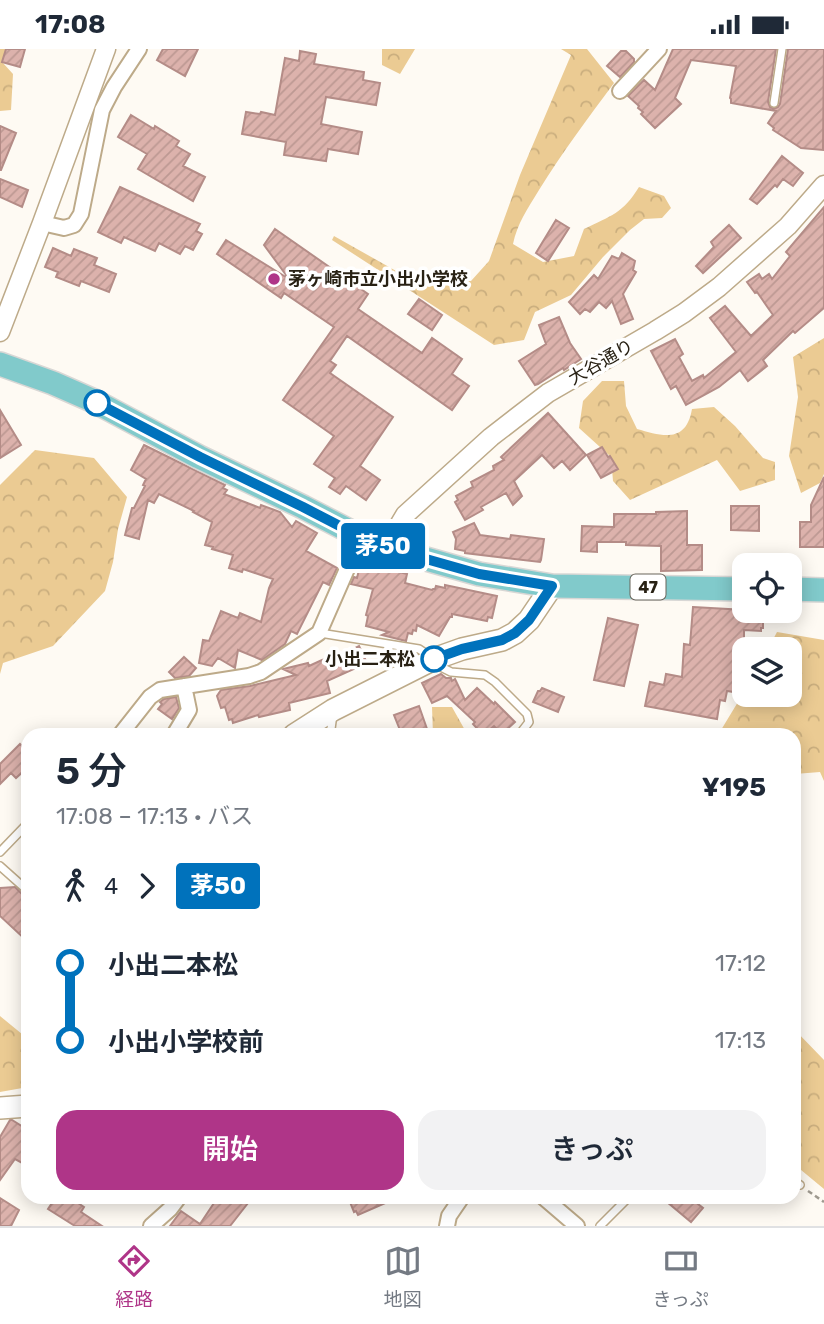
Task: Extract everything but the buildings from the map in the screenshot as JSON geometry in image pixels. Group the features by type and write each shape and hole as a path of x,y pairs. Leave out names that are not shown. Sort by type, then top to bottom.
{"main road":[{"name":"47","path":"0,364 94,401 200,457 386,547 479,574 552,586 732,589"},
{"path":"306,728 333,710 434,659 502,640 515,633 529,620 552,586"},
{"path":"802,589 824,590"},
{"path":"0,1108 21,1106"}],"street":[{"path":"0,332 106,49"},
{"path":"42,223 64,228 74,225 81,214 102,110 138,49"},
{"path":"620,91 651,52"},
{"name":"大谷通り","path":"386,547 405,515 491,437 548,393 684,313 719,287 788,226 824,185"},
{"path":"126,728 150,697 160,690 261,672 319,633 361,537"},
{"path":"179,728 190,711 184,686"},
{"path":"150,1226 174,1204"},
{"path":"447,1226 449,1216 457,1204"},
{"path":"550,1204 577,1226"}],"lane":[{"path":"774,103 782,49"},
{"path":"319,633 419,649 451,672 485,675 527,714 529,722 524,728"},
{"path":"331,728 333,710"},
{"path":"0,852 21,831"},
{"path":"15,838 21,836"},
{"path":"0,866 21,885"},
{"path":"600,1226 622,1204"}],"path":[{"path":"801,1186 824,1202"}],"green space":[{"path":"0,49 7,49 3,63 13,74 11,110 0,111"},
{"path":"382,49 415,49 400,74 382,65"},
{"path":"561,49 587,49 614,83 539,190 520,223 513,244 543,262 574,256 584,229 622,208 639,187 664,196 671,208 662,218 644,219 630,230 571,295 535,312 524,340 494,345 332,240 334,236 405,276 471,281 489,261 520,175 571,55"},
{"path":"824,338 824,474 820,483 801,493 789,456 798,397 793,357"},
{"path":"602,381 624,381 626,406 637,429 655,434 679,433 689,420 692,409 714,407 763,458 775,462 775,480 740,491 717,460 630,500 613,481 611,457 579,428 583,401"},
{"path":"35,450 94,458 127,497 105,591 53,646 3,663 0,674 0,485"},
{"path":"777,632 824,640 824,781 820,772 801,774 801,728 722,728 735,707 802,707 802,637 774,637"},
{"path":"432,707 452,707 464,728 433,728"},
{"path":"0,1016 21,1033 21,1088 0,1092"},
{"path":"801,1036 824,1060 824,1189 801,1170"}],"bus line":[{"name":"茅50","path":"97,403 361,537 479,574 552,586 529,620 515,633 502,640 434,659"}],"place":[{"name":"茅ヶ崎市立小出小学校","path":"274,279"},
{"name":"小出二本松","path":"434,659"}]}
